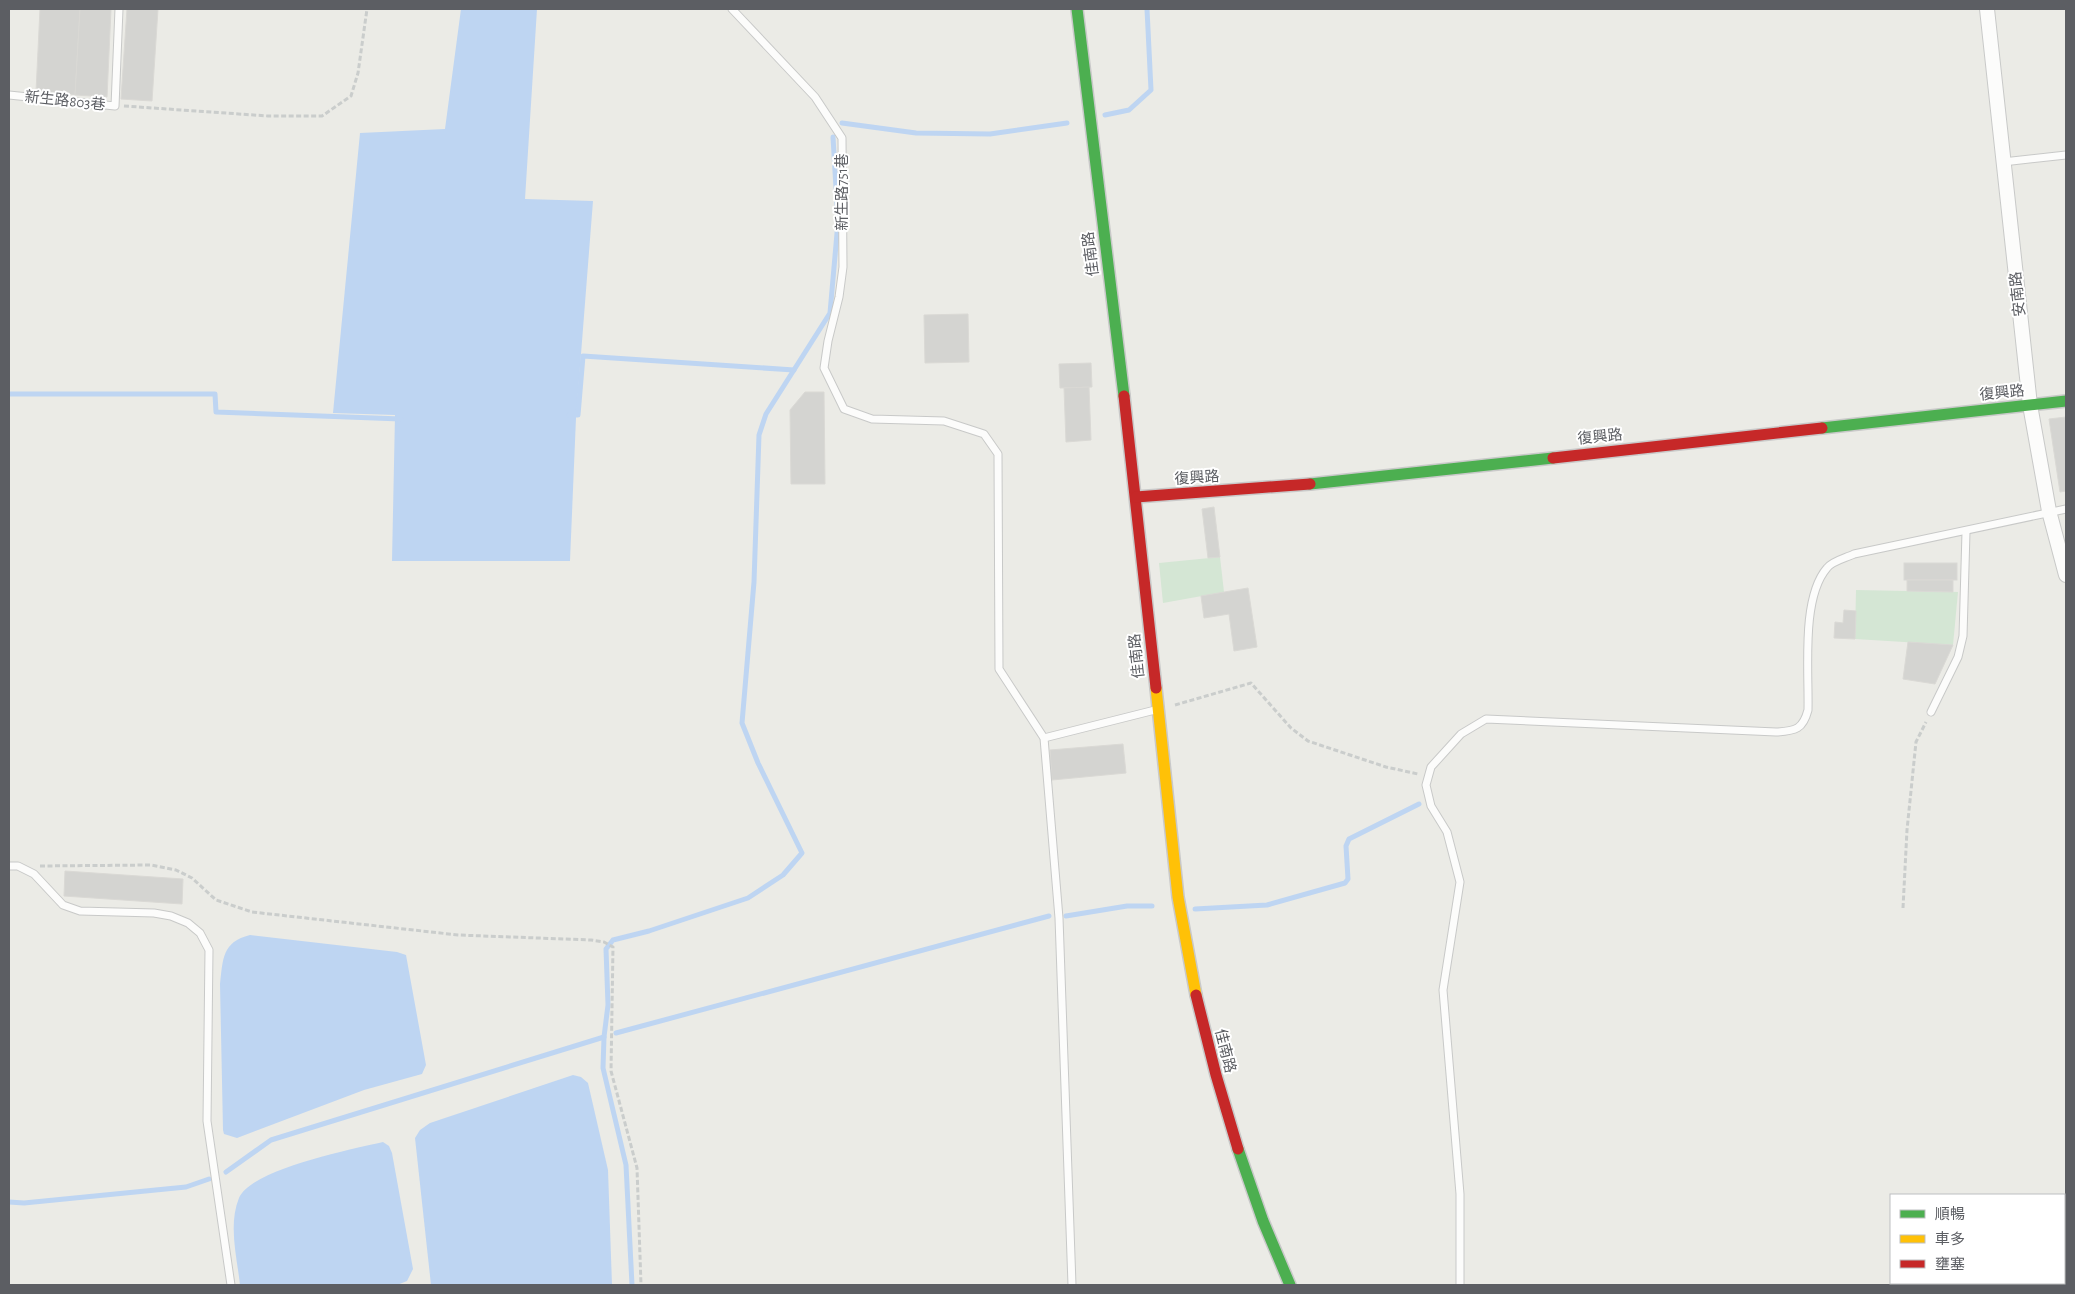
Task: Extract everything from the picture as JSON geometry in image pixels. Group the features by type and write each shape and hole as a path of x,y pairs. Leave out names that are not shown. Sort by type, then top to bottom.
{"street":[{"name":"佳南路","path":"1077,9 1136,497 1178,897 1193,982 1233,1136 1263,1221 1290,1285"},
{"name":"安南路","path":"1987,9 2030,405 2049,512 2066,575"},
{"name":"復興路","path":"1136,497 1277,488 2066,401"}],"lane":[{"name":"新生路803巷","path":"9,95 115,106 119,9"},
{"name":"新生路751巷","path":"732,9 815,97 842,138 843,267 839,297 828,341 824,368 844,409 872,419 944,421 984,434 998,454 999,669 1044,738"},
{"path":"2003,162 2066,155"},
{"path":"1460,1285 1460,1194 1443,990 1460,882 1446,832 1432,806 1426,785 1432,766 1461,734 1486,719 1776,732 1798,729 1805,721 1808,710 1809,620 1816,586 1828,566 1854,554 2023,520 2066,509"},
{"path":"1930,712 1958,657 1963,636 1966,532"},
{"path":"1072,1285 1059,918 1044,738 1158,709"},
{"path":"9,866 18,866 34,874 63,905 80,911 154,913 171,916 188,923 200,933 209,950 207,1121 231,1285"}],"path":[{"path":"115,106 268,116 322,116 350,96 358,73 367,9"},
{"path":"1158,709 1251,683 1291,728 1308,741 1386,767 1428,777"},
{"path":"1903,908 1907,830 1916,742 1930,712"},
{"path":"18,866 152,866 176,870 192,878 216,900 252,912 458,935 604,942 613,947 611,1071 637,1168 641,1285"}],"green space":[{"path":"1220,557 1224,592 1163,603 1159,563"},
{"path":"1856,590 1958,592 1953,645 1855,639"}],"water":[{"path":"461,9 537,9 525,199 593,201 576,418 570,561 392,561 395,415 333,413 360,133 445,129"},
{"path":"250,935 397,952 406,955 426,1065 422,1074 364,1090 237,1138 224,1134 220,984 223,959 234,942"},
{"path":"573,1075 581,1077 588,1083 608,1170 612,1285 431,1285 415,1138 420,1130 430,1123"},
{"path":"383,1142 389,1146 392,1153 413,1269 407,1281 397,1285 240,1285 234,1241 234,1219 239,1198 247,1188 262,1178 282,1169 327,1155"}],"building":[{"path":"40,9 80,9 75,95 36,92"},
{"path":"80,9 111,9 107,97 75,95"},
{"path":"127,9 158,9 152,101 121,99"},
{"path":"968,314 969,362 925,363 924,315"},
{"path":"1091,363 1092,387 1060,388 1059,364"},
{"path":"1089,387 1091,440 1066,442 1064,388"},
{"path":"805,392 824,392 825,484 791,484 790,410"},
{"path":"2066,417 2066,491 2060,492 2049,419"},
{"path":"1214,507 1220,557 1208,558 1202,509"},
{"path":"1904,563 1957,563 1957,580 1904,580"},
{"path":"1907,580 1953,580 1953,592 1907,591"},
{"path":"1248,588 1257,647 1234,651 1229,614 1204,618 1201,596"},
{"path":"1844,610 1856,611 1855,639 1834,638 1835,622 1843,623"},
{"path":"1908,642 1953,645 1935,684 1903,679"},
{"path":"1123,744 1126,773 1052,780 1050,750"},
{"path":"65,871 183,879 182,904 64,896"}],"waterway":[{"path":"1105,115 1129,110 1151,90 1147,9"},
{"path":"842,123 916,133 990,134 1067,123"},
{"path":"632,1285 626,1165 603,1068 608,1005 606,949 613,940 649,931 748,898 783,875 802,853 758,763 742,723 754,582 759,435 766,414 830,313 838,222 833,137"},
{"path":"569,415 578,415 583,356 794,370"},
{"path":"9,394 215,394 216,412 401,419"},
{"path":"1195,909 1267,905 1345,883 1348,879 1346,846 1349,839 1419,804"},
{"path":"1066,916 1127,906 1152,906"},
{"path":"616,1033 1049,916"},
{"path":"226,1172 271,1140 604,1037"},
{"path":"9,1202 24,1203 186,1187 209,1179"}],"traffic: fast":[{"path":"1077,9 1124,396"},
{"path":"1822,428 2066,401"},
{"path":"1310,484 1553,458"},
{"path":"1238,1149 1263,1221 1290,1285"}],"traffic: slow":[{"path":"1156,688 1178,897 1196,995"}],"traffic: jam":[{"path":"1124,396 1156,688"},
{"path":"1553,458 1822,428"},
{"path":"1136,497 1310,484"},
{"path":"1196,995 1216,1075 1238,1149"}]}
